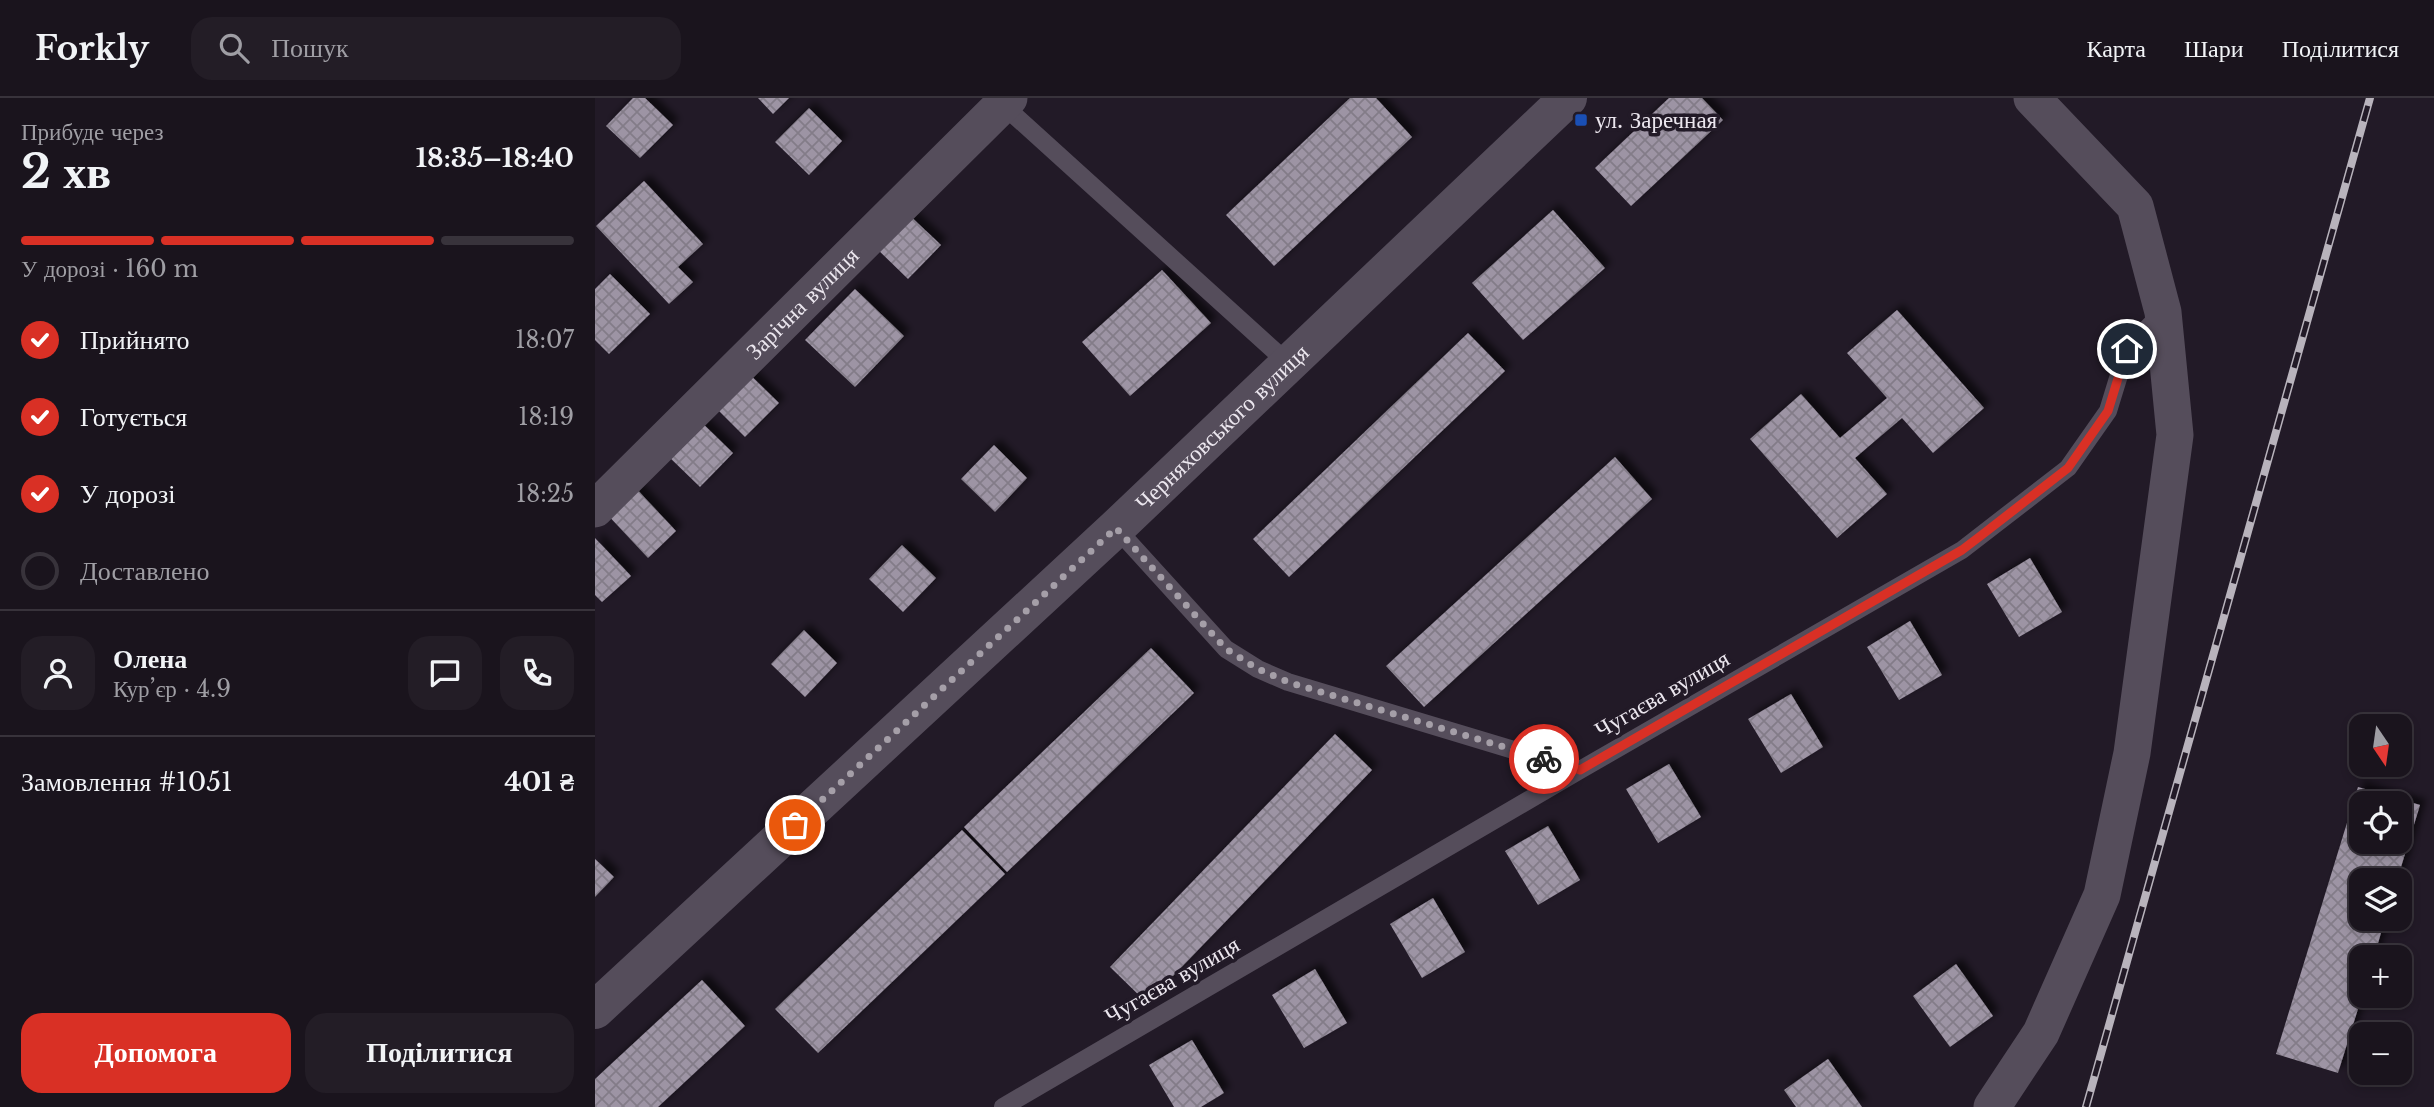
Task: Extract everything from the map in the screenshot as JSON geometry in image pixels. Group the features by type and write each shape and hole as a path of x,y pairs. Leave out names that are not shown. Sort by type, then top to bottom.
{"street":[{"name":"Черняховського вулиця","path":"595,1010 1116,528 1568,98"},
{"path":"1992,1107 2041,1032 2102,895 2132,752 2175,435 2163,312 2135,206 2032,98"},
{"name":"Зарічна вулиця","path":"595,509 1005,101"}],"lane":[{"path":"1005,101 1289,364"},
{"name":"Чугаєва вулиця","path":"1003,1107 1962,550 2068,468 2108,411 2127,349 2163,312"},
{"path":"1116,528 1226,649 1258,669 1288,682 1580,770"}],"building":[{"path":"633,98 645,98 673,125 640,158 606,126"},
{"path":"758,98 789,98 773,114"},
{"path":"1350,98 1376,98 1412,137 1274,266 1226,215"},
{"path":"1669,98 1702,98 1723,120 1631,206 1595,168"},
{"path":"809,108 842,141 809,175 775,142"},
{"path":"644,181 703,244 678,267 693,282 669,304 596,226"},
{"path":"1553,210 1605,268 1523,340 1472,283"},
{"path":"907,213 941,245 908,279 874,246"},
{"path":"1162,270 1211,323 1130,396 1082,342"},
{"path":"610,274 650,314 609,354 595,340 595,289"},
{"path":"855,289 904,336 855,387 805,340"},
{"path":"1897,310 1984,408 1933,453 1902,418 1855,458 1887,494 1837,538 1750,439 1801,394 1840,438 1887,398 1847,353"},
{"path":"1468,333 1505,371 1289,577 1253,539"},
{"path":"745,370 779,403 745,437 712,404"},
{"path":"699,420 733,453 700,487 666,454"},
{"path":"994,445 1027,478 995,512 961,479"},
{"path":"1615,457 1652,499 1424,707 1386,666"},
{"path":"631,483 676,531 648,558 603,510"},
{"path":"595,538 631,576 602,602 595,595"},
{"path":"902,545 936,578 903,612 869,579"},
{"path":"2030,558 2062,612 2019,637 1987,584"},
{"path":"1910,621 1942,675 1899,700 1867,647"},
{"path":"804,630 837,663 805,697 771,664"},
{"path":"1151,648 1194,693 1007,872 964,827"},
{"path":"1791,694 1823,747 1781,773 1748,719"},
{"path":"1335,734 1372,770 1147,1003 1110,967"},
{"path":"1669,764 1701,817 1658,843 1626,789"},
{"path":"2412,803 2420,805 2412,831"},
{"path":"2349,816 2349,854 2405,854 2401,868 2349,868 2349,931 2382,931 2377,945 2349,945 2349,1008 2358,1008 2354,1022 2349,1022 2349,1038 2338,1073 2276,1054"},
{"path":"1548,826 1580,880 1538,905 1505,851"},
{"path":"962,830 1005,874 818,1053 775,1009"},
{"path":"595,859 614,877 595,897"},
{"path":"1433,898 1465,952 1422,978 1390,924"},
{"path":"1956,964 1993,1016 1950,1047 1913,996"},
{"path":"1315,969 1347,1023 1304,1048 1272,995"},
{"path":"702,980 745,1026 658,1107 595,1107 595,1079"},
{"path":"1192,1040 1224,1093 1201,1107 1174,1107 1149,1065"},
{"path":"1828,1059 1862,1107 1796,1107 1784,1090"}],"railway":[{"path":"2086,1107 2370,98"}],"way so far":[{"path":"795,825 1116,528 1226,649 1258,669 1288,682 1544,759"}],"place":[{"name":"ул. Заречная","path":"1581,120"}],"route":[{"path":"1544,759 1580,770 1962,550 2068,468 2108,411 2127,349"}]}
